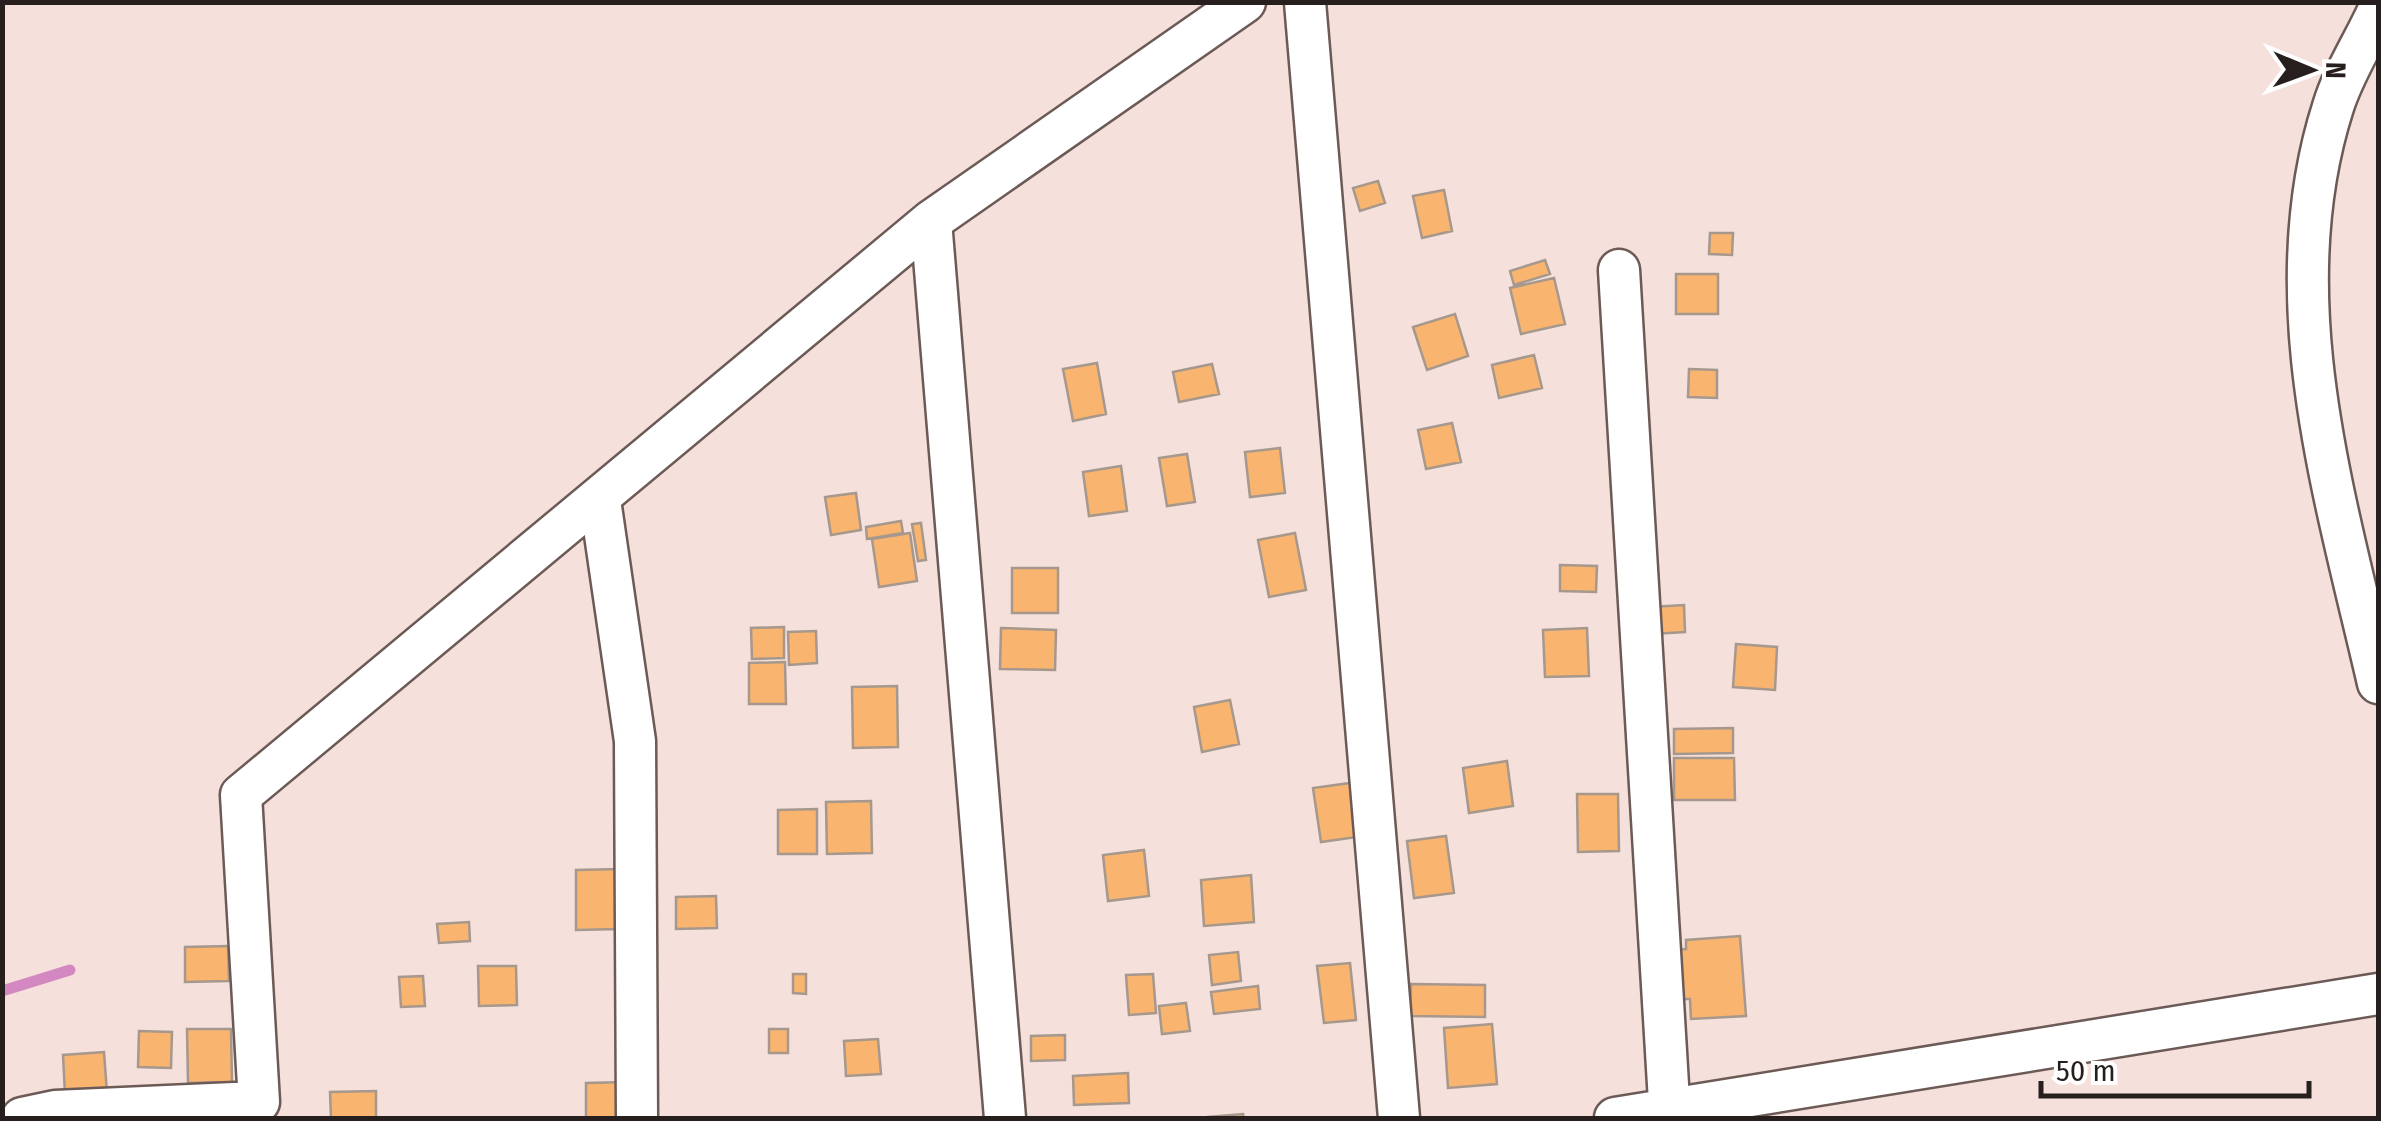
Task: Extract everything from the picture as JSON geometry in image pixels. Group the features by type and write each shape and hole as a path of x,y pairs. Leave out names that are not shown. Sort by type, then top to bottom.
{"street":[{"path":"22,1118 55,1111 260,1110 242,795 931,221 1244,2"},
{"path":"1305,2 1399,1118"},
{"path":"2378,11 2333,106 2308,230 2314,403 2378,683"},
{"path":"931,221 1006,1118"},
{"path":"1618,270 1669,1114"},
{"path":"600,500 636,741 638,1118"},
{"path":"1615,1118 1669,1114 2378,994"}],"building":[{"path":"1378,181 1385,203 1360,211 1353,188"},
{"path":"1444,190 1452,231 1422,238 1413,196"},
{"path":"1710,233 1733,233 1732,255 1709,254"},
{"path":"1545,260 1550,274 1514,285 1510,271"},
{"path":"1676,274 1718,274 1718,314 1676,314"},
{"path":"1554,278 1565,324 1521,334 1510,288"},
{"path":"1455,314 1468,356 1427,370 1413,327"},
{"path":"1534,355 1542,388 1499,398 1492,365"},
{"path":"1097,363 1106,414 1073,421 1063,369"},
{"path":"1212,364 1219,394 1179,402 1173,372"},
{"path":"1689,369 1717,370 1717,398 1688,397"},
{"path":"1452,423 1461,462 1426,469 1418,430"},
{"path":"1280,448 1285,493 1250,497 1245,452"},
{"path":"1187,454 1195,502 1167,506 1159,458"},
{"path":"1121,466 1127,511 1089,516 1083,472"},
{"path":"856,493 861,530 831,535 825,497"},
{"path":"901,521 903,533 867,539 866,527"},
{"path":"921,523 926,560 918,561 912,524"},
{"path":"910,533 917,581 879,587 872,539"},
{"path":"1295,533 1306,590 1269,597 1258,540"},
{"path":"1560,565 1597,566 1596,592 1560,591"},
{"path":"1012,568 1058,568 1058,613 1012,613"},
{"path":"1684,605 1685,632 1653,634 1651,607"},
{"path":"784,627 784,658 752,659 751,628"},
{"path":"1001,628 1056,630 1055,670 1000,669"},
{"path":"1587,628 1589,676 1545,677 1543,630"},
{"path":"816,631 817,663 789,665 788,632"},
{"path":"1736,644 1777,647 1775,690 1733,687"},
{"path":"785,662 786,704 749,704 749,663"},
{"path":"897,686 898,747 853,748 852,687"},
{"path":"1230,700 1239,744 1202,752 1194,707"},
{"path":"1733,728 1733,753 1674,754 1674,729"},
{"path":"1674,758 1734,758 1735,800 1674,800"},
{"path":"1507,761 1513,806 1469,813 1463,768"},
{"path":"1350,783 1357,837 1321,842 1313,788"},
{"path":"1577,794 1618,794 1619,851 1578,852"},
{"path":"871,801 872,853 827,854 826,802"},
{"path":"817,809 817,854 778,854 778,810"},
{"path":"1446,836 1454,893 1414,898 1407,841"},
{"path":"1144,850 1149,896 1108,901 1103,855"},
{"path":"619,869 620,929 576,930 576,870"},
{"path":"1251,875 1254,922 1204,926 1201,880"},
{"path":"716,896 717,928 676,929 676,897"},
{"path":"469,922 470,941 439,943 437,924"},
{"path":"1740,936 1746,1016 1691,1019 1690,999 1679,999 1676,950 1686,949 1686,940"},
{"path":"228,946 229,981 185,982 185,947"},
{"path":"1238,952 1241,981 1212,985 1209,955"},
{"path":"1350,963 1356,1020 1324,1023 1317,966"},
{"path":"478,966 516,966 517,1005 479,1006"},
{"path":"793,974 806,974 806,994 793,993"},
{"path":"1153,974 1156,1013 1129,1015 1126,975"},
{"path":"423,976 425,1006 401,1007 399,977"},
{"path":"1411,984 1485,985 1485,1017 1410,1016"},
{"path":"1258,986 1260,1009 1214,1014 1211,992"},
{"path":"1186,1003 1190,1031 1162,1034 1159,1006"},
{"path":"1492,1024 1497,1084 1448,1088 1444,1028"},
{"path":"187,1029 231,1029 232,1082 188,1083"},
{"path":"769,1029 788,1029 788,1053 769,1053"},
{"path":"139,1031 172,1032 171,1068 138,1067"},
{"path":"1065,1035 1065,1060 1031,1061 1031,1036"},
{"path":"878,1039 881,1074 846,1076 844,1041"},
{"path":"104,1052 107,1093 65,1095 63,1055"},
{"path":"1128,1073 1129,1103 1074,1105 1073,1076"},
{"path":"626,1082 627,1118 586,1118 586,1083"},
{"path":"376,1091 376,1118 331,1118 330,1092"},
{"path":"1243,1114 1244,1118 1208,1118 1208,1117"}],"waterway":[{"path":"2,991 70,970"}]}
